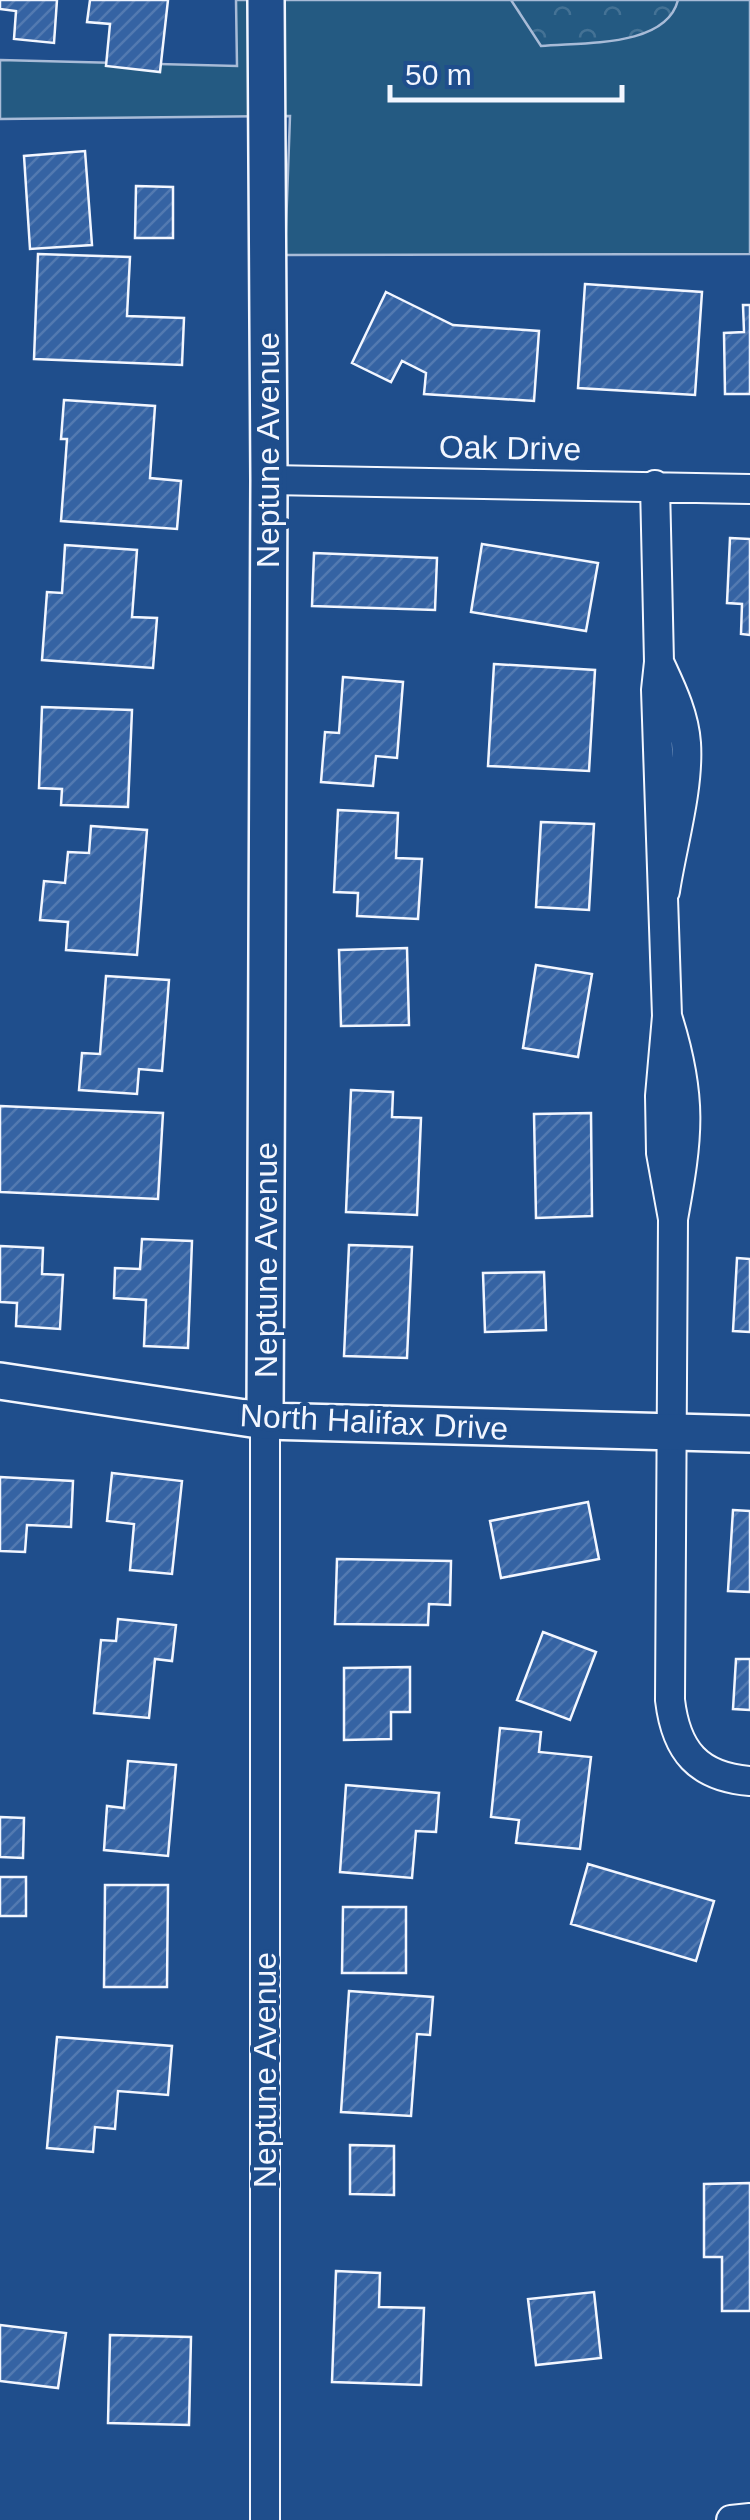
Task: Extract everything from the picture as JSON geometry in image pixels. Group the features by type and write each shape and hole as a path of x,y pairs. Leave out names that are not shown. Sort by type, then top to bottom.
{"street":[{"name":"Neptune Avenue","path":"265,2520 266,0"},
{"name":"Oak Drive","path":"268,480 750,489"},
{"path":"655,485 659,662 681,714 686,743 666,891 667,1016 660,1115 661,1153 673,1219 670,1700 672,1722 691,1758 723,1778 750,1781"},
{"name":"North Halifax Drive","path":"0,1381 266,1421 750,1434"},
{"path":"731,2520 750,2518"}],"green space":[{"path":"236,0 750,0 750,254 285,255 290,116 0,119 0,60 237,66"},
{"path":"511,0 678,0 670,16 640,35 541,46"}],"building":[{"path":"0,0 57,0 54,43 14,39 16,11 0,9"},
{"path":"90,0 168,0 160,72 106,66 110,24 87,22"},
{"path":"85,151 92,245 30,249 24,156"},
{"path":"136,186 173,187 173,238 135,238"},
{"path":"38,254 130,257 127,316 184,318 182,365 34,359"},
{"path":"585,284 702,292 695,395 578,388"},
{"path":"386,292 453,325 539,331 534,401 424,394 426,373 402,361 391,382 352,363"},
{"path":"743,305 750,305 750,394 725,394 724,333 744,332"},
{"path":"64,400 155,406 150,478 181,481 177,529 61,521 67,439 61,439"},
{"path":"730,538 750,539 750,635 741,634 742,604 727,603"},
{"path":"482,544 598,563 586,631 471,612"},
{"path":"65,545 137,550 132,617 157,618 153,668 42,660 47,592 62,593"},
{"path":"314,553 437,558 435,610 312,606"},
{"path":"494,664 595,670 589,771 488,766"},
{"path":"343,677 403,682 397,758 376,756 373,786 321,782 325,732 339,733"},
{"path":"42,707 132,710 128,807 61,805 62,789 39,788"},
{"path":"338,810 398,813 396,858 422,859 418,919 357,916 358,893 334,892"},
{"path":"541,822 594,824 589,910 536,907"},
{"path":"91,826 147,830 137,955 66,950 68,922 40,920 44,881 65,883 68,852 89,853"},
{"path":"407,948 409,1025 341,1026 339,950"},
{"path":"536,965 592,974 578,1057 523,1048"},
{"path":"106,976 169,980 162,1071 139,1069 137,1094 79,1090 82,1053 100,1054"},
{"path":"351,1090 393,1092 392,1117 421,1118 417,1215 346,1212"},
{"path":"0,1106 163,1113 158,1199 0,1192"},
{"path":"591,1113 592,1216 536,1218 534,1114"},
{"path":"142,1239 192,1241 188,1348 144,1346 146,1300 114,1298 115,1268 140,1269"},
{"path":"349,1245 412,1247 407,1358 344,1356"},
{"path":"0,1246 43,1248 42,1274 63,1275 60,1329 16,1326 17,1303 0,1302"},
{"path":"737,1258 750,1259 750,1332 733,1331"},
{"path":"544,1272 546,1330 485,1332 483,1273"},
{"path":"112,1473 182,1481 172,1574 130,1570 134,1524 107,1521"},
{"path":"0,1477 73,1481 71,1527 27,1525 25,1552 0,1551"},
{"path":"588,1502 599,1559 501,1578 490,1521"},
{"path":"733,1510 750,1511 750,1592 728,1591"},
{"path":"337,1559 451,1561 450,1605 429,1604 428,1625 335,1624"},
{"path":"118,1619 176,1625 172,1661 155,1659 149,1718 94,1713 101,1640 116,1641"},
{"path":"543,1632 596,1652 570,1720 517,1700"},
{"path":"736,1659 750,1659 750,1710 733,1709"},
{"path":"410,1667 410,1712 391,1712 391,1739 344,1740 344,1668"},
{"path":"500,1728 541,1732 539,1752 591,1757 580,1849 516,1843 519,1820 491,1817"},
{"path":"128,1761 176,1765 168,1856 104,1850 107,1806 124,1808"},
{"path":"346,1785 439,1793 436,1832 416,1831 412,1878 340,1872"},
{"path":"0,1817 24,1818 23,1858 0,1857"},
{"path":"588,1864 714,1901 696,1961 571,1924"},
{"path":"0,1877 26,1877 26,1916 0,1916"},
{"path":"105,1885 168,1885 167,1987 104,1987"},
{"path":"343,1907 406,1907 406,1973 342,1973"},
{"path":"349,1991 433,1997 430,2035 417,2034 411,2116 341,2112"},
{"path":"57,2037 172,2046 168,2095 118,2091 115,2129 95,2127 93,2152 47,2148"},
{"path":"350,2145 394,2146 394,2195 350,2194"},
{"path":"750,2183 750,2311 722,2311 722,2257 704,2257 704,2184"},
{"path":"336,2271 380,2273 379,2307 424,2308 421,2385 332,2382"},
{"path":"594,2292 601,2358 536,2365 528,2299"},
{"path":"0,2325 66,2333 58,2388 0,2381"},
{"path":"110,2335 191,2337 189,2425 108,2423"}]}
